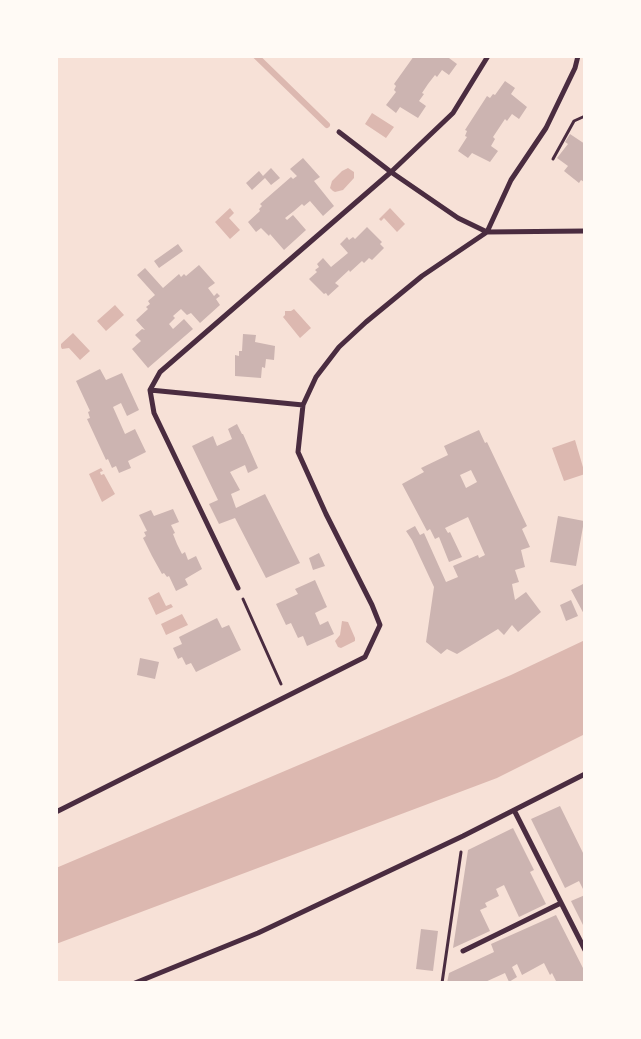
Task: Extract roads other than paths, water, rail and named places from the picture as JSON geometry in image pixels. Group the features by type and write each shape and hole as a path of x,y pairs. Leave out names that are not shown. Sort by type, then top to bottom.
{"street":[{"path":"238,588 154,413 150,390 160,372 390,172 453,113 488,56"},
{"path":"56,812 365,657 380,625 298,452 303,405 316,377 339,347 422,276 487,232 511,180 546,128 578,56"},
{"path":"339,132 390,172 458,218 487,232 585,231"},
{"path":"150,390 303,405"},
{"path":"136,983 258,933 463,836 585,774"},
{"path":"514,810 585,950"},
{"path":"463,951 561,903"}],"waterway":[{"path":"256,56 327,125"}]}
